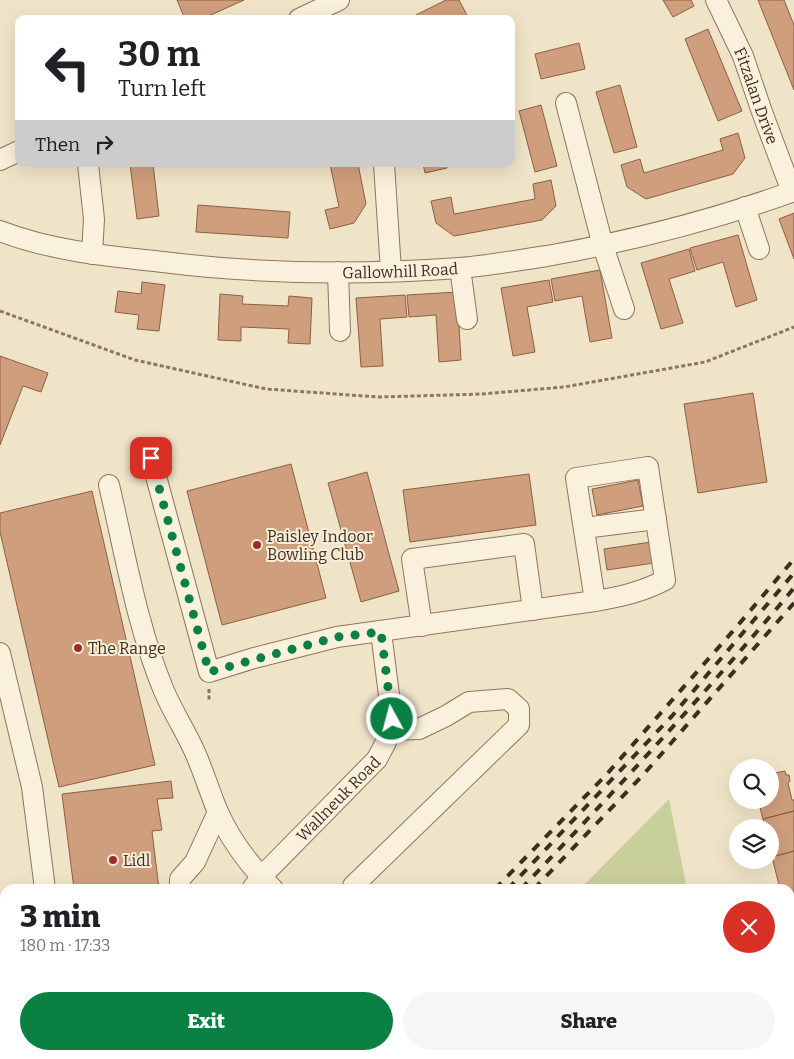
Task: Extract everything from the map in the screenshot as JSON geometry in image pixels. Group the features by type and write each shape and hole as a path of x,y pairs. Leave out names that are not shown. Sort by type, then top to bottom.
{"street":[{"name":"Fitzalan Drive","path":"716,0 743,56 762,112 793,191"},
{"path":"312,15 338,7"},
{"path":"566,103 603,246 624,309"},
{"path":"0,160 15,153"},
{"path":"88,167 94,219 92,254"},
{"path":"384,167 391,271"},
{"name":"Gallowhill Road","path":"0,231 22,239 92,254 205,267 338,272 460,268 603,246 671,230 793,191"},
{"path":"746,207 759,249"},
{"path":"460,268 467,319"},
{"path":"338,272 340,331"},
{"path":"151,458 209,672 337,637 595,602 630,595 648,589 665,580 648,467 576,478 595,602"},
{"path":"110,485 139,613 164,691 193,748 218,812 236,846 261,884"},
{"path":"584,528 656,519"},
{"path":"422,626 412,559 524,544 534,610"},
{"name":"Wallneuk Road","path":"263,884 377,759 386,742 392,719 381,632"},
{"path":"0,653 32,787 44,884"},
{"path":"355,884 519,725 519,709 508,699 470,702 419,729 389,730"},
{"path":"180,884 180,879 195,862 218,812"}],"path":[{"path":"0,311 135,360 266,389 378,397 482,394 564,387 705,362 794,327"}],"green space":[{"path":"669,799 686,884 585,884"}],"building":[{"path":"177,0 244,0 211,15 183,15"},
{"path":"446,0 459,0 467,15 416,15"},
{"path":"663,0 691,0 694,6 673,17"},
{"path":"758,0 784,0 794,25 794,90"},
{"path":"708,29 742,111 718,121 685,39"},
{"path":"579,43 585,69 541,79 535,54"},
{"path":"620,85 637,147 614,153 596,92"},
{"path":"541,105 557,166 535,172 519,111"},
{"path":"738,133 745,158 733,174 646,199 627,187 621,165 640,159 644,173 723,150 720,139"},
{"path":"130,167 153,167 159,216 137,219"},
{"path":"331,167 359,167 366,204 354,223 330,229 325,210 339,207"},
{"path":"424,167 447,167 447,168 425,173"},
{"path":"551,180 556,206 542,220 454,236 436,223 431,201 451,197 454,214 535,199 533,184"},
{"path":"198,205 290,212 288,238 196,232"},
{"path":"794,213 794,259 779,219"},
{"path":"738,235 757,300 736,307 723,262 697,270 690,248"},
{"path":"689,249 695,271 669,279 683,323 661,329 641,263"},
{"path":"600,270 612,338 590,342 582,296 555,301 551,279"},
{"path":"549,280 553,302 527,307 535,352 513,356 501,288"},
{"path":"142,282 165,285 159,331 137,329 139,315 115,312 118,291 141,294"},
{"path":"457,292 461,360 439,362 436,315 409,317 407,295"},
{"path":"220,294 243,296 242,304 288,306 289,296 312,298 310,344 288,343 289,329 241,327 241,341 218,340"},
{"path":"405,295 407,317 380,319 383,366 361,367 356,298"},
{"path":"0,356 48,373 41,392 23,386 0,445"},
{"path":"753,393 767,482 698,493 684,404"},
{"name":"Paisley Indoor Bowling Club","path":"291,464 326,598 222,625 187,491"},
{"path":"367,472 399,591 361,602 328,483"},
{"path":"529,474 536,525 410,542 403,490"},
{"path":"638,480 643,506 597,515 592,489"},
{"name":"The Range","path":"92,491 155,765 59,787 0,532 0,513"},
{"path":"651,542 654,563 607,570 604,549"},
{"path":"785,771 786,775 789,775 790,781 788,783 792,800 794,800 794,811 763,819 760,809 779,809 779,772"},
{"name":"Lidl","path":"171,781 173,798 157,799 162,830 152,831 158,884 73,884 62,794"},
{"path":"794,811 794,851 779,855 779,819 763,819"},
{"path":"794,851 794,884 779,884 775,869 779,869 779,855"}],"railway":[{"path":"500,884 606,775 794,559"},
{"path":"513,884 672,716 794,573"},
{"path":"526,884 660,741 794,588"},
{"path":"539,884 643,775 794,603"}],"place":[{"name":"Paisley Indoor Bowling Club","path":"257,545"},
{"name":"The Range","path":"78,648"},
{"name":"Lidl","path":"113,860"}],"route":[{"path":"151,458 209,672 254,658 337,637 381,632 392,719"}]}
